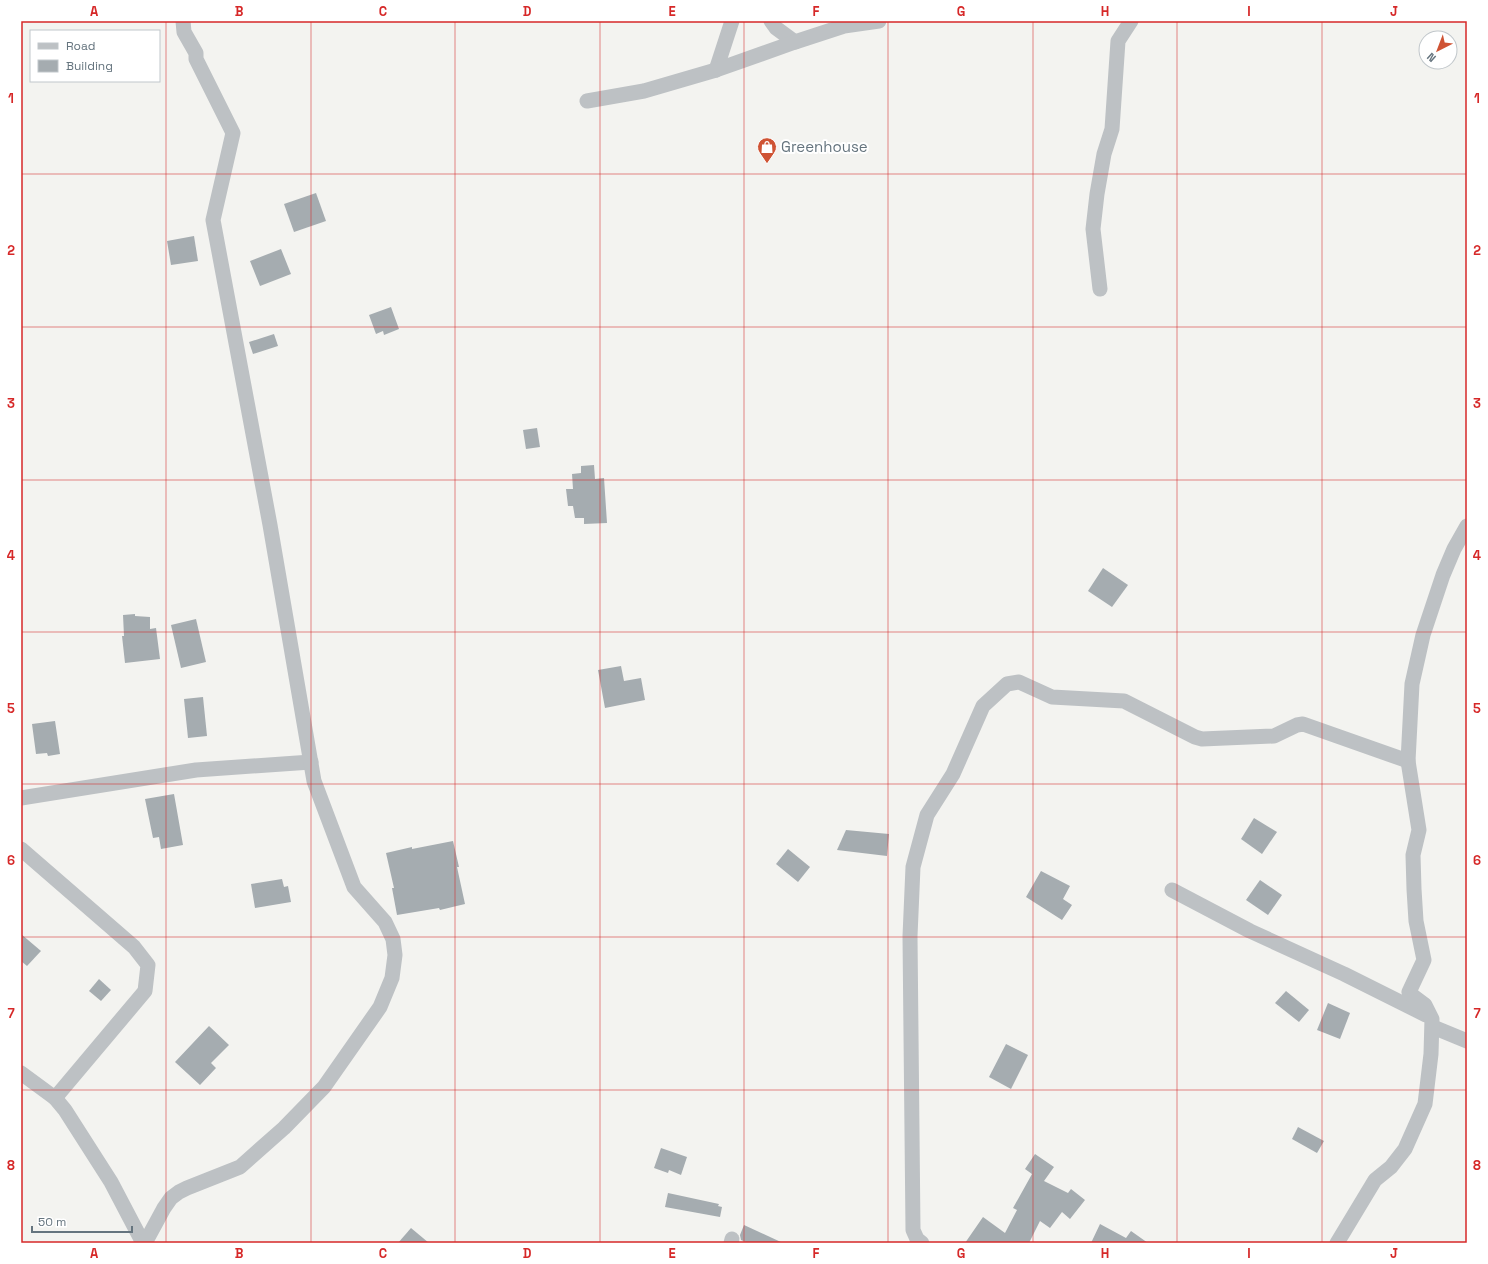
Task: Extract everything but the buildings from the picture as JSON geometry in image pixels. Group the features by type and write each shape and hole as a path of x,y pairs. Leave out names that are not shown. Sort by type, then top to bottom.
{"street":[{"path":"144,1243 171,1198 187,1188 240,1168 284,1128 324,1087 380,1007 392,978 395,955 392,939 385,922 354,887 314,781 269,517 213,220 233,133 196,59 196,53 184,32 183,21"},
{"path":"716,70 732,21"},
{"path":"771,21 776,28 795,42"},
{"path":"587,101 644,91 716,70 844,26 879,21"},
{"path":"1100,288 1093,229 1097,194 1104,154 1112,129 1118,40 1131,21"},
{"path":"1337,1243 1375,1180 1391,1167 1405,1149 1425,1104 1433,1023 1425,1005 1412,996 1409,992 1417,978 1424,960 1414,908 1413,855 1419,830 1408,761 1412,684 1423,635 1443,575 1454,549 1467,526"},
{"path":"922,1243 917,1239 913,1230 910,936 913,867 927,815 953,774 983,706 991,698 1007,684 1019,682 1052,697 1124,701 1202,740 1274,736 1297,724 1303,724 1408,761"},
{"path":"21,798 196,770 311,762"},
{"path":"21,849 134,947 148,965 145,991 55,1098"},
{"path":"1172,890 1250,931 1344,974 1467,1041"},
{"path":"21,1073 55,1098 65,1110 111,1182 144,1243"}],"place":[{"name":"Greenhouse","path":"767,164"}]}
